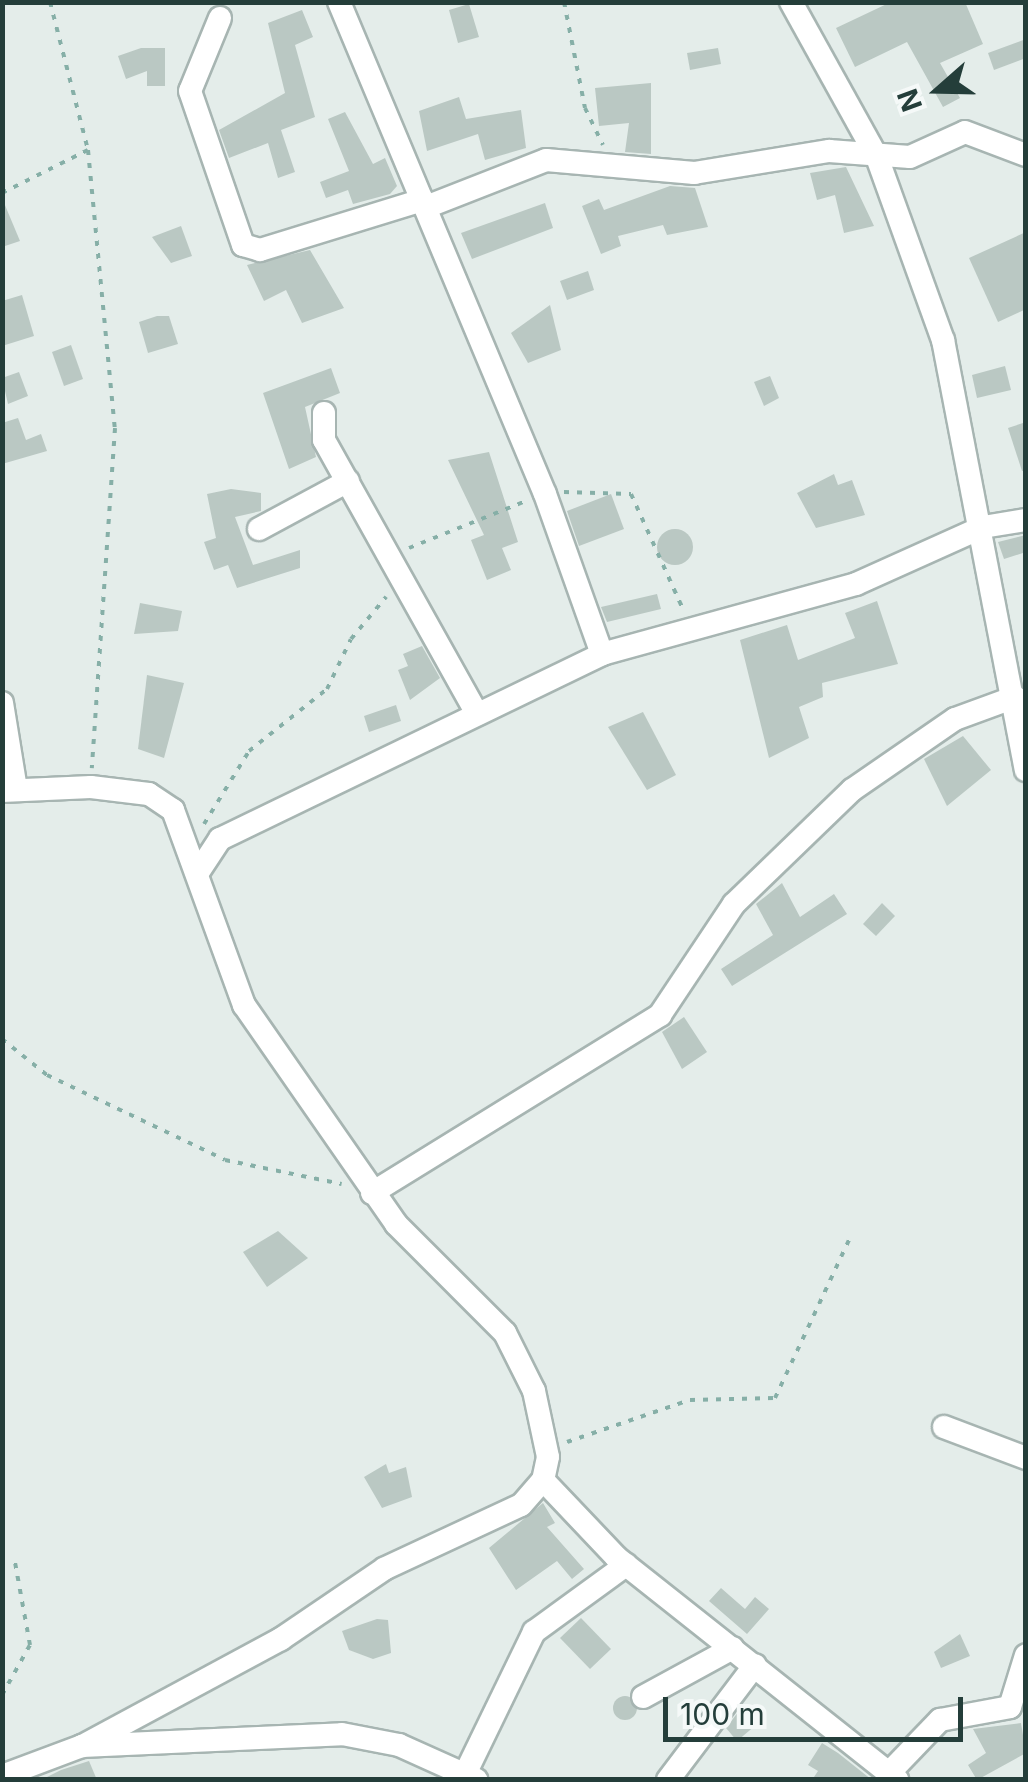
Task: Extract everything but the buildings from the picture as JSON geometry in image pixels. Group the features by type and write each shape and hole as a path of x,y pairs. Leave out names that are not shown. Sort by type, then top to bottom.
{"street":[{"path":"339,2 545,494 602,654"},
{"path":"791,2 877,157 943,340 1018,690 1026,770"},
{"path":"220,18 190,91 242,245 260,250 425,204 546,160 616,172 694,173 829,151 877,157 910,156 964,132 1026,155"},
{"path":"324,413 324,440 393,555 477,714"},
{"path":"259,530 348,481"},
{"path":"197,874 211,834 602,654 856,584 983,527 1026,520"},
{"path":"370,1190 660,1014 734,904 852,790 955,718 1018,690"},
{"path":"2,703 9,790 91,787 148,794 211,834"},
{"path":"173,810 244,1004 370,1190 505,1333 534,1391 546,1468 626,1565 893,1776 940,1720 1010,1708 1026,1655"},
{"path":"944,1427 1026,1458"},
{"path":"2,1776 82,1746 282,1638 411,1554 520,1505 546,1468"},
{"path":"82,1746 342,1734 471,1776 534,1632 626,1565"},
{"path":"643,1697 733,1648"},
{"path":"668,1780 755,1665"}],"path":[{"path":"50,2 88,150 116,489 91,787"},
{"path":"564,2 585,108 616,172"},
{"path":"2,193 88,150"},
{"path":"393,555 545,494 631,494 691,627"},
{"path":"211,834 249,751 318,700 351,639 404,576"},
{"path":"2,1039 47,1075 225,1160 370,1190"},
{"path":"546,1468 583,1433 690,1400 776,1398 850,1238"},
{"path":"2,1695 30,1645 14,1556"}]}
